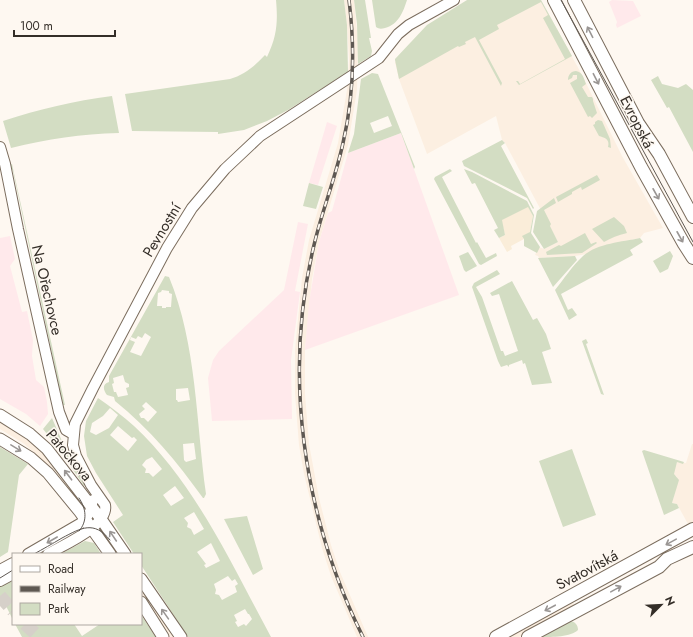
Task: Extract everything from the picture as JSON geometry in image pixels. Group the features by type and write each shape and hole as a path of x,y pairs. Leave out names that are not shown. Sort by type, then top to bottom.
{"main road":[{"name":"Evropská","path":"554,0 641,167 693,258"},
{"name":"Evropská","path":"574,0 638,123 659,154 693,217"},
{"name":"Patočkova","path":"0,415 22,428 43,444 92,506 124,553"},
{"name":"Patočkova","path":"0,439 25,454 42,467 61,488 109,553"},
{"name":"Svatovítská","path":"496,637 601,581 693,529"},
{"name":"Svatovítská","path":"528,637 658,567 667,559 693,547"},
{"path":"142,580 181,637"},
{"path":"142,604 163,637"}],"street":[{"name":"Pevnostní","path":"101,519 105,513 105,505 91,484 76,456 73,445 73,434 79,415 167,248 192,208 211,184 244,150 267,131 379,58 398,34 409,24 454,0"},
{"name":"Na Ořechovce","path":"0,147 59,412 66,430 73,434"},
{"name":"Pevnostní","path":"91,484 93,496 92,506"},
{"path":"30,553 76,526 85,519 92,506"},
{"path":"50,553 92,529 101,519"},
{"path":"0,570 12,564"},
{"path":"0,581 12,575"}],"shaded area":[{"path":"344,0 354,0 358,42 357,90 348,145 319,242 312,279 305,350 305,394 309,444 319,498 331,545 340,572 368,637 357,637 331,576 322,548 304,474 299,445 295,394 295,350 302,278 309,240 338,143 347,90 349,61"},
{"path":"541,0 582,75 622,156 663,228 644,233 640,238 599,247 587,254 539,258 535,255 539,247 544,249 558,242 502,140 496,116 427,154 399,79 395,62"},
{"path":"612,0 633,1 641,16 617,28 617,22 609,2"},
{"path":"327,122 337,126 318,185 309,183"},
{"path":"401,133 459,295 305,350 309,303 319,242 328,213 332,211 348,153"},
{"path":"528,206 533,216 530,232 524,239 511,246 512,249 507,252 499,238 505,235 501,220"},
{"path":"298,222 308,224 295,291 300,292 291,360 292,419 212,421 208,378 213,360 219,351 284,290"},
{"path":"10,236 15,259 10,266 22,312 27,311 33,340 32,356 36,380 44,387 47,402 48,414 40,426 26,414 0,399 0,238"},
{"path":"0,421 21,433 49,458 77,492 71,496 36,454 23,443 0,429"},
{"path":"692,444 693,522 688,524 677,504 672,503 677,477 673,474 677,462 686,463"},
{"path":"142,586 174,637 166,637 142,599"},
{"path":"569,602 573,603 574,605 572,608 519,637 505,637"}],"green space":[{"path":"276,0 344,0 347,25 348,72 288,110 267,121 244,130 218,134 218,132 132,131 125,94 230,79 249,70 265,55 267,57 276,29"},
{"path":"354,0 365,0 371,38 369,38 372,51 371,56 358,64 357,24"},
{"path":"372,0 407,0 397,21 390,26 381,29 376,27"},
{"path":"467,0 541,0 572,56 519,85 516,81 520,84 565,59 543,18 548,15 541,2 497,25 499,29 479,40 502,83 501,86 475,37 465,42 466,44 459,47 458,46 399,79 395,59 427,25"},
{"path":"576,71 583,76 586,84 582,87 588,97 592,97 593,99 597,113 592,118 590,116 588,117 570,83 577,79 577,75 573,75 572,78 568,80 570,74"},
{"path":"372,73 378,74 415,167 414,169 401,133 348,153 354,134 361,79","holes":["388,116 392,126 374,133 370,123"]},
{"path":"658,76 662,84 678,88 686,84 693,90 693,152 669,107 667,108 651,80"},
{"path":"112,96 119,133 91,134 38,142 11,148 3,121 57,106"},
{"path":"598,120 602,121 610,139 611,148 608,147 608,142 606,139 599,136 593,125"},
{"path":"502,140 505,143 501,146 534,208 533,209 527,198 464,166 462,161"},
{"path":"12,164 65,405 63,405 13,171 9,165"},
{"path":"450,169 452,171 442,177 476,243 477,242 486,258 496,253 497,256 481,265 479,264 434,179"},
{"path":"464,169 527,201 534,215 531,233 540,247 537,253 524,246 524,239 522,236 530,232 533,216 528,207 502,220 505,235 499,238 494,230 498,228 475,183 472,184"},
{"path":"597,175 600,180 582,190 581,187 558,202 556,197"},
{"path":"309,183 323,187 316,209 303,206"},
{"path":"554,198 556,203 544,210 558,242 544,249 533,232 537,211"},
{"path":"614,217 624,226 627,233 604,242 592,229"},
{"path":"585,233 591,244 597,243 582,253 547,255 546,252"},
{"path":"640,238 643,242 630,250 633,255 561,294 568,310 572,308 577,315 569,320 555,290 575,264 583,256 596,248"},
{"path":"670,251 673,256 668,269 660,273 653,261"},
{"path":"468,252 477,266 466,272 459,256"},
{"path":"575,256 577,260 553,287 538,258"},
{"path":"497,270 500,274 476,287 482,297 501,351 503,351 505,356 518,351 499,294 492,296 490,293 512,281 533,320 537,318 546,334 551,349 542,352 552,383 532,385 525,363 523,364 522,360 509,365 509,367 507,365 501,367 498,361 472,287 474,283"},
{"path":"165,276 169,277 185,329 190,357 206,494 204,498 173,459 140,423 115,401 114,397 107,395 104,386 109,382 109,376","holes":["162,290 169,291 169,293 172,294 171,307 162,308 162,306 157,306 158,293","145,333 151,337 141,356 130,352 135,342 130,340 131,337 136,339 138,336 142,338","123,375 125,382 129,384 129,387 126,388 128,395 118,397 116,392 114,392 112,384 114,383 113,378","188,388 190,400 178,402 176,400 176,389","146,402 157,412 148,422 144,418 141,418 139,414 145,409 142,406","194,443 196,459 186,462 184,460 183,444"]},
{"path":"586,339 588,343 586,344 604,395 601,394 582,341"},
{"path":"98,398 130,422 156,448 176,473 211,526 271,637 188,637 142,567 142,553 133,553 113,522 123,515 87,456 84,436 86,421","holes":["110,408 118,415 109,428 96,435 90,432 92,423 103,416","118,426 132,438 134,437 137,440 128,451 110,435","152,457 162,469 153,477 149,473 145,473 146,469 142,465 146,460","175,486 184,498 171,506 163,495","194,512 204,529 194,535 191,529 187,527 188,523 184,518","211,543 220,561 206,568 204,565 206,564 197,552","228,576 232,581 235,579 238,584 235,586 237,592 222,600 219,595 215,594 216,590 214,584","245,609 252,619 246,626 244,624 238,627 235,622 237,621 234,615"]},
{"path":"52,418 71,462 85,485 84,486 59,449 43,429"},
{"path":"0,447 28,464 19,475 8,552 0,557"},
{"path":"572,449 596,515 563,527 539,461"},
{"path":"644,450 684,462 683,464 677,462 674,474 679,480 672,503 677,504 679,508 664,515 642,451"},
{"path":"247,516 263,569 253,575 224,519"},
{"path":"85,541 94,543 100,553 63,553"},
{"path":"12,578 12,618 3,600 0,602 0,585"},
{"path":"142,616 156,637 22,637 16,625 75,625 82,636 98,625 142,625"},
{"path":"569,621 576,624 578,630 571,634 556,637 541,637"}],"tunnel":[{"path":"0,596 12,610"},
{"path":"26,625 39,637"}],"tram line":[{"path":"561,0 693,242"},
{"path":"79,498 83,506 85,519 79,531"},
{"path":"36,553 69,534 81,529 93,528 104,534 110,540"},
{"path":"0,578 12,571"}],"railway":[{"path":"349,0 353,54 347,125 340,155 315,241 305,291 300,342 300,392 304,443 313,493 326,543 342,591 363,637"}]}
